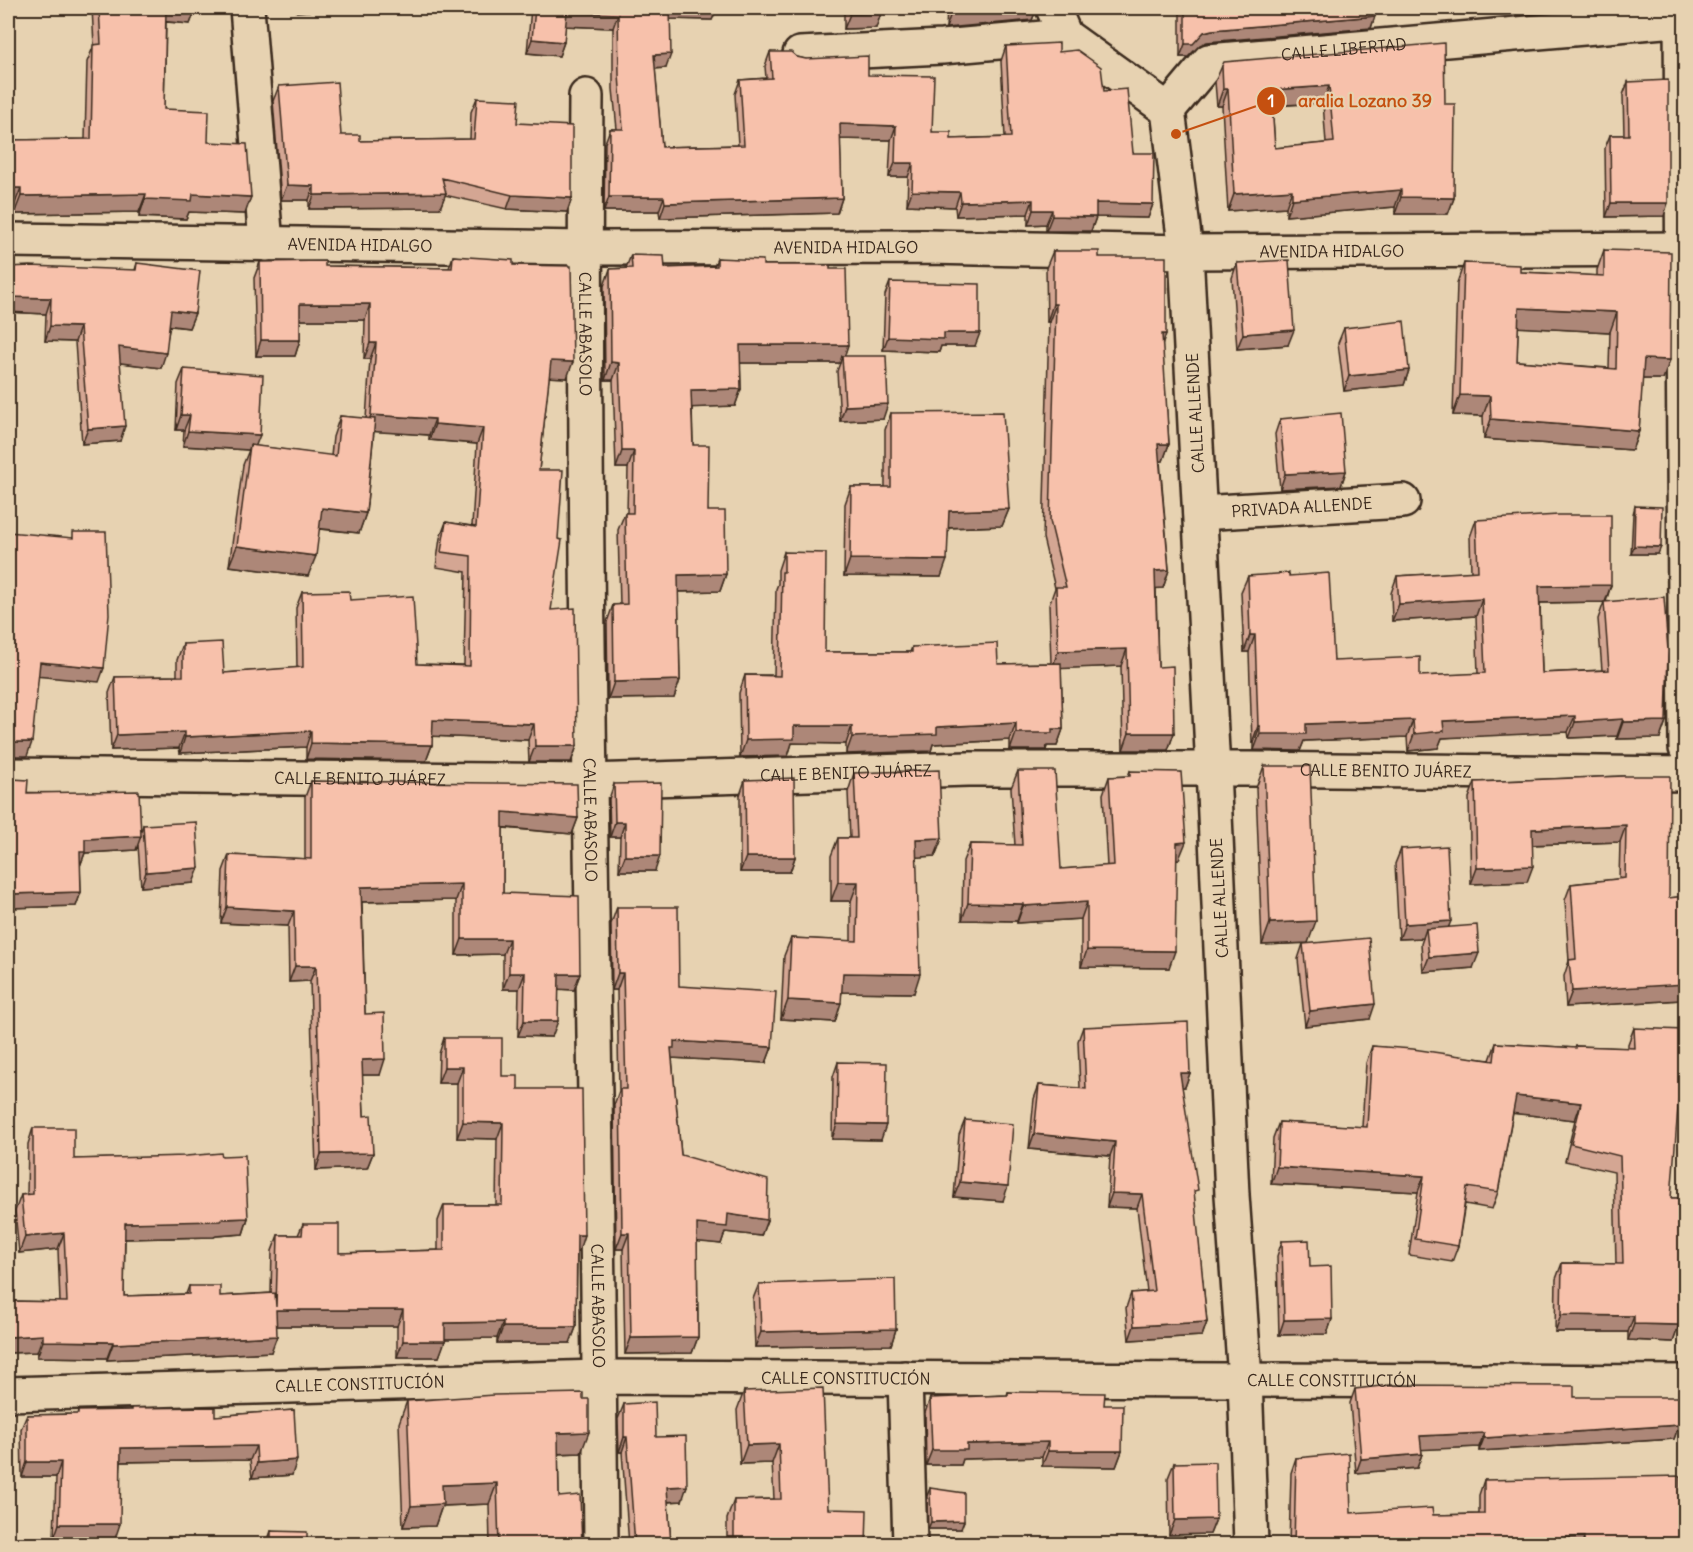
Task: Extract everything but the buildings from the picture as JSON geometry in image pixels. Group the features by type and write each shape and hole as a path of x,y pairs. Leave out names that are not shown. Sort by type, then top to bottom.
{"street":[{"path":"247,8 266,244"},
{"path":"1683,20 1686,748"},
{"name":"CALLE LIBERTAD","path":"1168,110 1209,61 1683,20"},
{"path":"800,54 942,47 1059,22 1168,110 1186,252"},
{"name":"CALLE ABASOLO","path":"586,96 589,781 601,1545"},
{"name":"AVENIDA HIDALGO","path":"8,240 585,248 927,247 1186,252 1684,249"},
{"name":"CALLE ALLENDE","path":"1186,252 1214,770 1232,1184 1245,1378 1251,1545"},
{"name":"PRIVADA ALLENDE","path":"1200,513 1403,501"},
{"name":"CALLE BENITO JUÁREZ","path":"8,775 589,781 968,769 1273,769 1686,774"},
{"name":"CALLE CONSTITUCIÓN","path":"8,1394 600,1377 1245,1378 1686,1382"},
{"path":"905,1378 910,1545"}],"place":[{"name":"aralia Lozano 39","path":"1176,134"}]}
